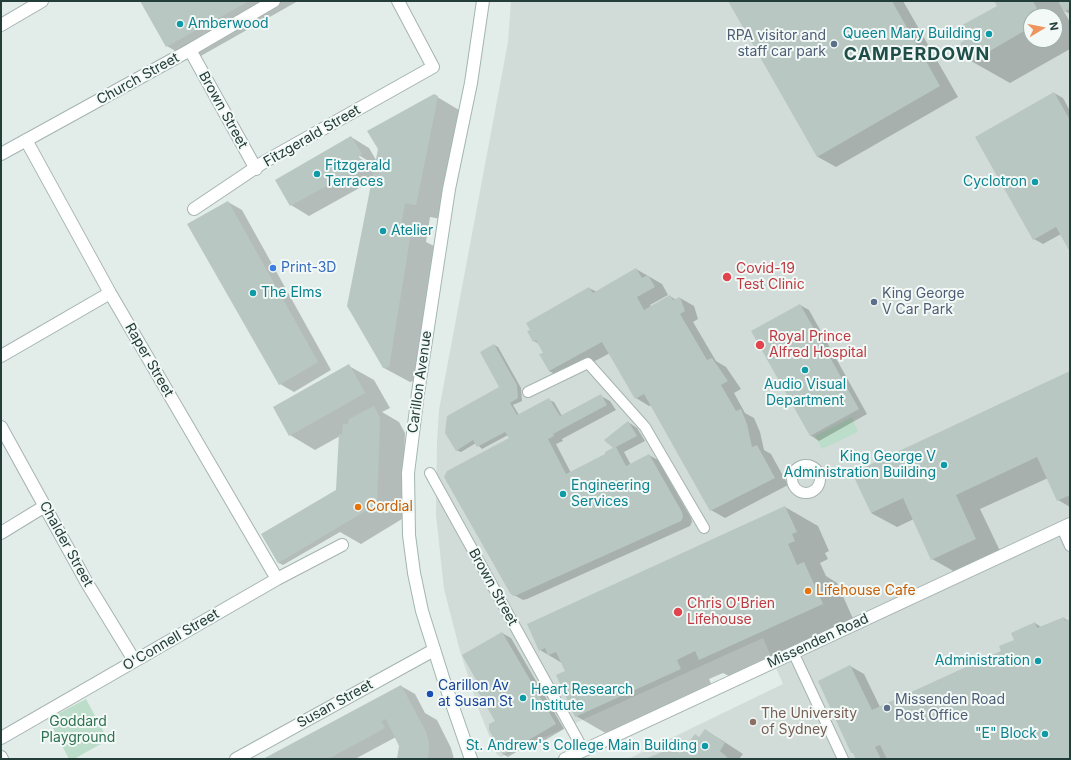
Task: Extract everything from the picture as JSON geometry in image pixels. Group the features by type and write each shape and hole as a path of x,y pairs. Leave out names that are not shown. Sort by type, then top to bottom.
{"street":[{"path":"1,25 42,1"},
{"name":"Church Street","path":"1,154 190,50 274,1"},
{"name":"Fitzgerald Street","path":"194,210 271,158 433,67 398,1"},
{"name":"Carillon Avenue","path":"470,759 422,611 410,543 408,473 418,393 449,189 471,83 483,1"},
{"name":"Brown Street","path":"190,50 256,169"},
{"name":"Raper Street","path":"26,140 110,293 277,579"},
{"path":"1,356 110,293"},
{"name":"Chalder Street","path":"1,427 87,583 134,660"},
{"path":"1,533 45,506"},
{"name":"Missenden Road","path":"565,759 1066,526"},
{"name":"O'Connell Street","path":"1,738 277,579 342,545"},
{"name":"Susan Street","path":"236,759 434,650"}],"lane":[{"path":"528,392 588,363 645,427 704,528"},
{"name":"Brown Street","path":"430,473 584,750"},
{"path":"1066,526 1070,546"},
{"path":"793,652 843,759"}],"shaded area":[{"name":"Royal Prince Alfred Hospital","path":"511,1 1070,1 1070,759 628,759 783,684 763,638 501,757 497,755 480,713 460,651 444,589 436,515 439,410 508,42"}],"green space":[{"path":"852,417 858,432 822,449 815,436"},
{"name":"Goddard Playground","path":"86,699 108,740 74,759 69,759 48,719"}],"building":[{"name":"Amberwood","path":"140,1 249,1 166,47"},
{"name":"RPA visitor and staff car park","path":"728,1 892,1 940,86 817,157"},
{"name":"Queen Mary Building","path":"994,1 1033,1 1037,8 1023,8 1023,32 971,62 960,43 964,41 957,28 997,6"},
{"path":"1058,1 1070,1 1070,8 1064,12"},
{"name":"Cyclotron","path":"1054,92 1070,120 1070,252 1056,227 1033,240 975,137"},
{"name":"Atelier","path":"434,94 438,96 416,205 405,203 400,230 411,232 389,367 383,368 347,306 378,149 367,131"},
{"name":"Fitzgerald Terraces","path":"351,136 362,154 359,156 359,168 290,206 275,180"},
{"name":"The Elms","path":"228,201 318,362 279,385 187,224"},
{"path":"636,268 642,278 648,275 655,287 637,297 644,310 670,295 673,300 680,297 685,311 680,314 707,360 712,358 728,381 721,385 736,411 741,409 747,424 752,447 757,445 775,478 710,511 644,394 635,399 602,342 549,371 539,354 543,353 536,340 533,342 527,331 530,330 526,323 589,287 593,293"},
{"name":"Audio Visual Department","path":"800,304 859,409 810,436 751,331"},
{"name":"Engineering Services","path":"494,344 517,385 518,398 510,403 517,415 549,398 560,416 601,394 607,405 553,434 554,436 548,439 566,474 605,454 605,452 613,448 604,440 628,421 637,436 616,447 626,466 649,454 682,512 683,517 681,521 513,596 444,477 447,471 509,438 505,432 477,447 473,440 456,451 445,433 447,416 499,387 480,352"},
{"path":"349,364 365,393 289,436 273,407"},
{"name":"King George V Administration Building","path":"1070,371 1070,495 1057,501 1037,457 956,495 976,539 931,560 903,498 871,513 852,473"},
{"path":"374,406 380,418 377,504 278,563 261,534 336,490 339,434 342,435 343,424 348,424 349,419"},
{"name":"Chris O'Brien Lifehouse","path":"785,506 797,532 792,534 795,541 788,544 797,565 804,562 823,604 699,660 695,651 677,660 681,669 575,717 556,675 565,671 556,652 548,655 545,648 539,651 527,624"},
{"path":"1064,617 1065,621 1070,619 1070,759 887,759 880,745 875,747 881,759 856,759 852,752 851,753 818,681 850,665 872,710 1001,651 999,646 1014,640 1011,633 1035,622 1037,628"},
{"name":"Heart Research Institute","path":"502,632 556,724 503,755 489,730 489,724 495,721 475,687 479,685 462,655"},
{"path":"401,685 426,732 429,743 429,753 427,759 397,759 399,746 386,719 381,721 385,728 328,759 263,759"},
{"name":"St. Andrew's College Main Building","path":"705,729 725,743 720,751 728,758 727,759 645,759 672,748 680,753 695,734 699,737"}],"place":[{"name":"Amberwood","path":"180,24"},
{"name":"Queen Mary Building","path":"989,34"},
{"name":"RPA visitor and staff car park","path":"834,44"},
{"name":"Fitzgerald Terraces","path":"317,174"},
{"name":"Cyclotron","path":"1035,182"},
{"name":"Atelier","path":"383,231"},
{"name":"Print-3D","path":"273,268"},
{"name":"Covid-19 Test Clinic","path":"727,277"},
{"name":"The Elms","path":"253,293"},
{"name":"King George V Car Park","path":"874,302"},
{"name":"Royal Prince Alfred Hospital","path":"760,345"},
{"name":"Audio Visual Department","path":"805,370"},
{"name":"King George V Administration Building","path":"944,465"},
{"name":"Engineering Services","path":"563,494"},
{"name":"Cordial","path":"358,507"},
{"name":"Lifehouse Cafe","path":"808,591"},
{"name":"Chris O'Brien Lifehouse","path":"678,612"},
{"name":"Administration","path":"1038,661"},
{"name":"Carillon Av at Susan St","path":"430,694"},
{"name":"Heart Research Institute","path":"523,698"},
{"name":"Missenden Road Post Office","path":"887,708"},
{"name":"The University of Sydney","path":"753,722"},
{"name":"\"E\" Block","path":"1045,734"},
{"name":"St. Andrew's College Main Building","path":"705,746"}],"district":[{"name":"CAMPERDOWN","path":"917,55"}]}
